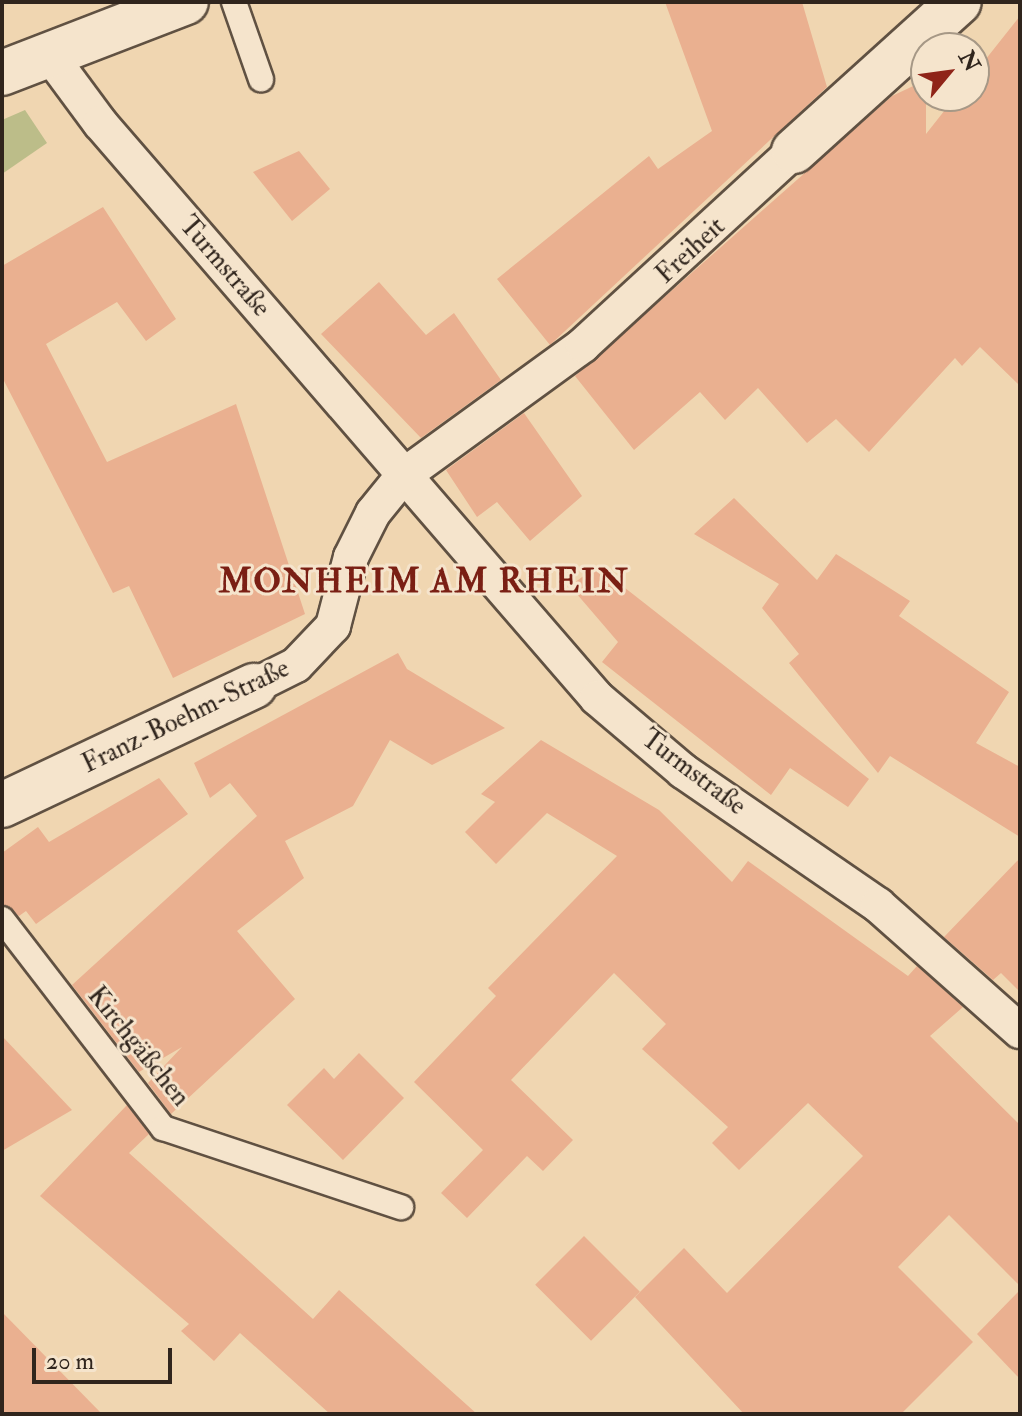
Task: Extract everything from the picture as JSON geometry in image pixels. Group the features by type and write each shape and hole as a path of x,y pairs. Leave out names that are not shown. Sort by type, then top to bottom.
{"street":[{"path":"2,73 186,2"},
{"name":"Freiheit","path":"403,476 583,345 959,2"},
{"name":"Turmstraße","path":"49,54 403,476 597,698 683,771 878,905 1020,1031"},
{"name":"Franz-Boehm-Straße","path":"2,805 254,686 315,647 333,626 340,598 373,513 403,476"}],"lane":[{"path":"234,2 261,79"},
{"name":"Kirchgäßchen","path":"2,919 163,1128 401,1207"}],"green space":[{"path":"25,110 47,143 2,174 2,120"}],"building":[{"path":"665,2 802,2 827,87 550,345 497,279 649,156 658,169 712,131"},
{"path":"1020,16 1020,386 980,347 962,366 955,358 869,452 836,419 807,443 758,388 725,420 700,392 634,450 575,376 892,96 910,88 910,112 926,112 926,134 943,112 990,112 990,54"},
{"path":"299,151 330,189 292,221 253,172"},
{"path":"103,207 176,319 146,341 117,302 46,344 107,462 236,404 305,614 173,678 129,586 113,593 2,377 2,266"},
{"path":"379,282 426,335 454,313 501,380 421,438 321,334"},
{"path":"524,413 582,496 530,541 497,502 477,517 446,470"},
{"path":"734,498 817,580 836,554 910,601 899,616 1009,692 976,743 1020,767 1020,837 890,756 878,773 789,663 799,654 762,608 779,584 694,534"},
{"path":"597,566 869,779 848,807 790,768 771,795 602,662 618,642 570,586"},
{"path":"398,653 407,669 505,728 432,765 390,740 353,806 285,841 304,878 237,931 295,999 171,1114 148,1083 182,1047 139,1072 72,985 257,816 230,783 210,798 194,763"},
{"path":"541,740 659,810 732,882 748,861 908,976 917,966 963,1007 930,1036 1020,1125 1020,1286 949,1215 898,1267 973,1342 901,1414 744,1414 635,1297 684,1248 727,1293 863,1156 808,1103 739,1170 712,1143 728,1127 642,1049 666,1024 614,973 511,1080 573,1140 543,1171 527,1156 467,1218 441,1193 483,1150 414,1082 496,996 488,988 617,856 547,813 496,864 465,832 495,802 481,794"},
{"path":"159,778 188,814 36,924 26,911 19,916 2,904 2,853 38,827 49,842"},
{"path":"1020,858 1020,992 1001,973 993,980 944,937"},
{"path":"2,1036 72,1110 2,1151"},
{"path":"359,1053 404,1098 343,1160 287,1105 324,1068 334,1079"},
{"path":"127,1105 149,1134 129,1153 313,1319 339,1290 477,1414 330,1414 240,1333 214,1361 181,1331 189,1324 40,1196"},
{"path":"584,1236 640,1292 591,1341 535,1285"},
{"path":"1020,1290 1020,1379 977,1334"},
{"path":"2,1312 102,1414 2,1414"}],"district":[{"name":"MONHEIM AM RHEIN","path":"424,582"}]}
